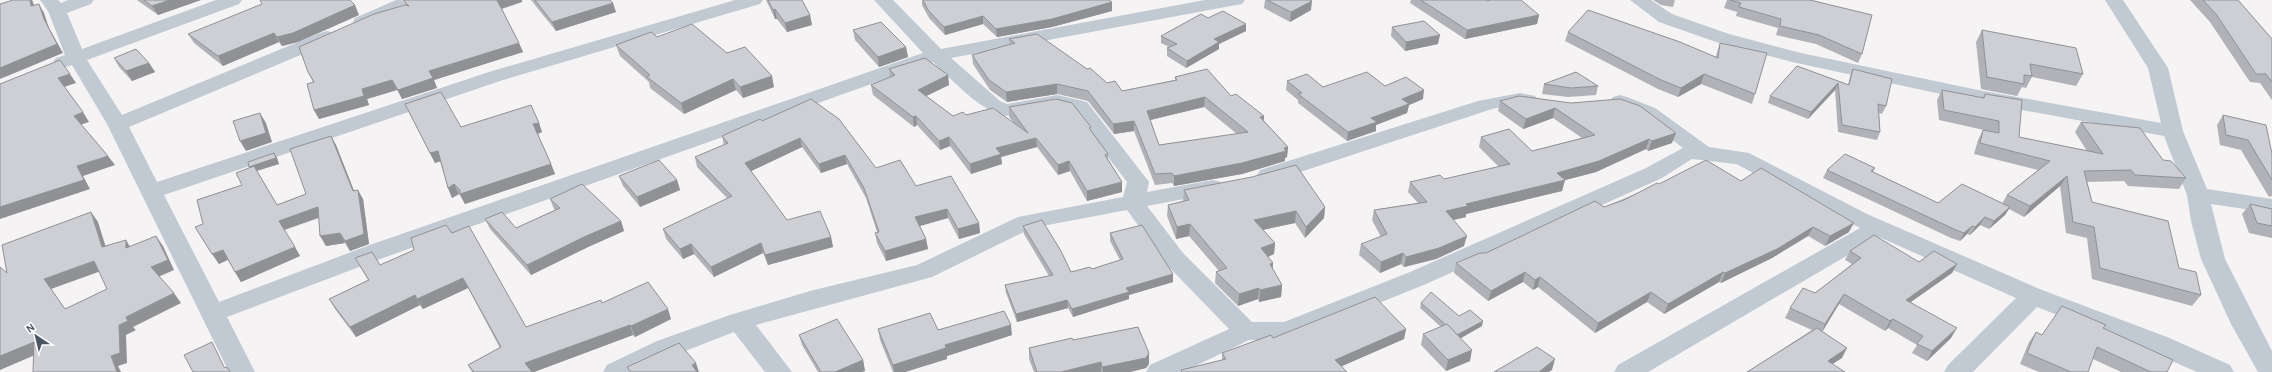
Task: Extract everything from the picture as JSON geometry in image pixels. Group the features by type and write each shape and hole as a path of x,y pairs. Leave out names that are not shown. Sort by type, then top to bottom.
{"street":[{"path":"85,0 53,5 76,57 117,124 211,314 242,372"},
{"path":"44,69 233,0"},
{"path":"117,124 290,54 411,0"},
{"path":"151,192 496,76 754,0"},
{"path":"883,0 936,55 993,105 1005,110 1057,101 1080,106 1138,182 1133,203"},
{"path":"211,314 375,252 936,55 1082,27 1236,0"},
{"path":"1639,0 1642,5 1668,18 1714,37 1870,75 2173,131"},
{"path":"2114,0 2158,68 2173,131 2198,195 2202,221 2213,259 2244,324 2271,372"},
{"path":"616,372 666,348 738,321 810,300 924,271 1026,222 1240,182 1485,106 1518,98 1548,103"},
{"path":"1600,101 1620,101 1648,112 1703,153"},
{"path":"1159,372 1246,331 1286,332 1418,278 1654,173 1688,153 1703,153 1741,158 1879,227 2033,296 2158,344 2221,372"},
{"path":"2198,195 2272,206"},
{"path":"1133,203 1175,259 1246,331"},
{"path":"1627,372 1879,227"},
{"path":"1957,372 2033,296"},
{"path":"738,321 779,372"}],"building":[{"path":"13,0 30,0 31,6 39,4 44,19 57,44 0,68 0,4"},
{"path":"144,0 170,0 152,6"},
{"path":"260,0 350,0 355,5 293,33 277,37 274,33 218,56 188,34 262,4"},
{"path":"497,0 519,43 429,71 433,78 398,90 392,80 362,89 364,96 314,110 307,84 314,82 308,72 299,47 374,14 405,5 409,6 404,1"},
{"path":"535,0 610,0 613,3 552,22"},
{"path":"768,0 802,0 810,15 785,23 775,9 773,10"},
{"path":"923,0 1109,0 1112,2 1052,19 996,29 983,16 944,27 928,10"},
{"path":"1267,0 1310,0 1312,1 1291,12"},
{"path":"1421,0 1521,0 1539,15 1467,30"},
{"path":"1730,0 1810,0 1872,15 1862,54 1819,35 1780,26 1781,19 1739,7 1741,3"},
{"path":"2203,0 2238,0 2272,39 2272,82 2266,74 2256,74 2216,14"},
{"path":"1588,10 1680,42 1718,58 1720,43 1767,53 1755,94 1704,74 1681,88 1661,80 1568,32"},
{"path":"1223,11 1246,24 1214,39 1219,42 1187,61 1167,48 1177,44 1161,36 1201,14 1208,18"},
{"path":"1424,21 1440,35 1406,42 1392,27"},
{"path":"881,22 906,47 878,57 853,30"},
{"path":"692,24 727,53 745,47 772,76 740,87 733,79 681,103 647,77 650,75 616,45 651,32 657,37"},
{"path":"1982,30 2076,48 2083,74 2030,64 2032,76 2024,75 2024,84 1987,77"},
{"path":"1037,34 1087,69 1090,68 1107,83 1115,81 1122,91 1177,80 1175,77 1207,69 1231,96 1236,94 1264,116 1260,117 1288,147 1284,148 1286,151 1242,163 1174,176 1172,173 1155,174 1134,121 1113,124 1088,91 1057,84 1006,92 989,80 972,55 1015,43 1009,39","holes":["1205,97 1248,132 1159,145 1147,111"]},
{"path":"136,49 149,63 126,71 114,58"},
{"path":"925,58 948,75 918,90 953,116 963,112 966,115 993,108 1028,133 1009,107 1056,99 1072,103 1091,127 1089,128 1108,154 1105,155 1122,182 1087,191 1069,161 1058,165 1036,138 996,148 1001,154 970,164 949,137 939,141 916,116 913,117 871,85 895,75 889,69"},
{"path":"60,60 70,74 58,78 83,112 74,116 108,156 77,166 84,180 0,207 0,84"},
{"path":"1797,66 1849,85 1853,69 1892,79 1886,106 1878,104 1880,132 1842,125 1838,83 1811,112 1770,96"},
{"path":"1367,72 1385,86 1406,77 1424,90 1402,99 1409,104 1371,118 1377,122 1348,132 1298,94 1302,93 1287,81 1307,74 1323,87"},
{"path":"1576,72 1598,86 1571,88 1544,84"},
{"path":"1942,90 1984,98 1985,94 2022,100 2019,137 2103,154 2081,122 2140,128 2163,160 2171,161 2186,178 2135,175 2131,170 2084,171 2092,202 2168,221 2179,268 2196,272 2201,295 2100,268 2094,227 2073,222 2067,176 2030,206 2007,195 2050,161 1980,143 1983,130 1999,133 1999,121 1944,110"},
{"path":"441,92 461,127 531,105 539,123 533,124 551,164 460,194 460,190 454,184 448,188 438,151 430,153 405,104"},
{"path":"1519,96 1571,103 1620,99 1640,106 1676,133 1652,141 1649,139 1599,161 1557,173 1565,180 1466,204 1468,206 1446,211 1467,236 1439,248 1406,257 1403,253 1381,262 1361,244 1387,234 1374,210 1427,202 1410,182 1440,175 1444,179 1510,164 1481,137 1509,129 1532,151 1595,135 1555,108 1526,119 1500,101"},
{"path":"811,99 839,119 876,168 900,160 916,186 951,176 979,223 958,229 947,209 915,217 926,239 885,251 875,233 879,232 864,188 845,155 819,164 800,138 745,163 787,220 820,211 831,237 765,255 761,243 711,267 691,244 680,249 663,229 732,196 695,157 728,143 722,136 760,119 762,121"},
{"path":"260,113 266,133 240,141 233,121"},
{"path":"2223,115 2266,125 2272,154 2272,180 2248,140 2226,135"},
{"path":"331,136 353,191 358,190 364,234 345,241 340,233 320,236 318,207 279,221 295,247 235,272 223,250 212,254 195,227 203,224 197,200 242,185 236,173 254,166 277,205 306,194 290,149"},
{"path":"274,153 276,158 249,167 248,162"},
{"path":"1845,154 1875,168 1871,171 1938,203 1962,184 2010,207 1994,221 1985,217 1975,227 1972,226 1964,233 1827,170"},
{"path":"659,160 677,180 637,197 619,176"},
{"path":"1706,160 1741,181 1761,168 1854,223 1830,236 1813,227 1777,249 1725,273 1723,272 1668,304 1651,292 1598,323 1540,277 1535,280 1525,272 1491,291 1456,263 1480,253 1486,253 1595,201 1604,207 1624,200"},
{"path":"1296,165 1325,207 1306,227 1296,211 1254,220 1275,243 1261,248 1273,263 1270,264 1282,285 1260,290 1259,288 1239,294 1216,272 1227,268 1190,224 1177,227 1168,205 1189,200 1184,190 1252,177"},
{"path":"582,184 621,221 527,265 485,219 502,212 516,228 560,208 550,199"},
{"path":"2250,204 2272,209 2272,226 2257,223"},
{"path":"91,212 102,247 126,240 126,248 156,236 168,260 151,267 174,293 126,317 128,321 119,325 120,353 111,356 117,372 33,372 34,342 0,356 0,267 7,273 2,245","holes":["94,261 107,289 65,309 44,279"]},
{"path":"1042,220 1061,251 1071,272 1090,267 1092,269 1123,259 1110,233 1142,225 1173,274 1126,288 1129,292 1072,309 1067,300 1016,314 1005,285 1053,275 1023,226"},
{"path":"446,225 452,233 469,226 526,327 601,300 602,303 648,282 668,309 631,326 630,325 525,363 532,372 474,372 468,365 501,347 463,278 417,299 415,295 350,327 329,299 369,280 355,258 372,252 380,265 414,250 411,238"},
{"path":"1874,235 1919,262 1934,251 1957,264 1906,300 1957,328 1932,351 1917,344 1923,336 1893,319 1890,321 1844,294 1825,324 1790,308 1803,288 1815,293 1861,258 1850,251"},
{"path":"1431,292 1459,316 1470,310 1483,321 1457,335 1447,324 1446,325 1421,303"},
{"path":"1375,297 1406,329 1335,360 1347,372 1182,372 1181,370 1226,359 1222,353 1271,335 1273,338"},
{"path":"2062,306 2106,325 2103,328 2173,360 2167,372 2151,372 2097,347 2088,372 2071,372 2027,353 2036,332 2042,335"},
{"path":"1004,311 1011,325 945,345 946,348 893,365 878,329 930,313 938,330"},
{"path":"837,319 863,360 835,372 821,372 799,335"},
{"path":"1447,324 1472,350 1448,360 1423,334"},
{"path":"1138,327 1149,353 1146,358 1102,367 1101,362 1061,372 1037,372 1029,348 1072,338 1073,340"},
{"path":"1817,328 1847,348 1828,361 1845,372 1747,372"},
{"path":"212,342 224,367 228,368 230,372 193,372 184,355"},
{"path":"679,343 696,363 692,365 697,372 631,372 627,367"},
{"path":"1537,347 1555,359 1539,372 1494,372"}]}
